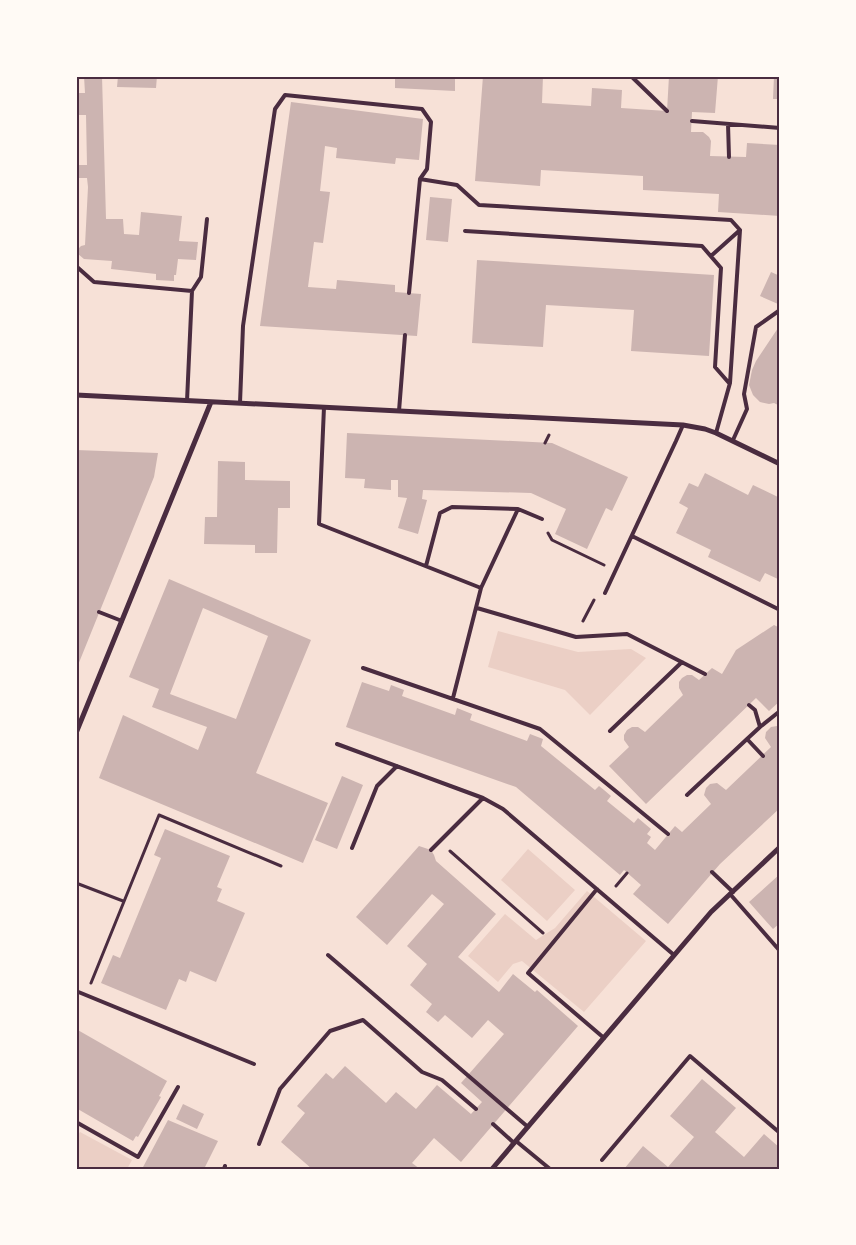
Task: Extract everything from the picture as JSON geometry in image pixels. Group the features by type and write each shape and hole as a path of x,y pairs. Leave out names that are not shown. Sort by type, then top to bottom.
{"street":[{"path":"76,395 682,425 716,433 780,464"},
{"path":"76,733 211,402"},
{"path":"492,1169 711,912 780,847"}],"lane":[{"path":"608,76 633,77 667,111"},
{"path":"240,403 243,326 275,109 285,95 422,109 431,122 427,169 420,179 409,294"},
{"path":"692,121 780,128"},
{"path":"728,124 729,157"},
{"path":"420,179 457,185 479,204 731,220"},
{"path":"716,433 730,384 740,230 731,220 731,213"},
{"path":"187,400 192,291 201,277 207,219"},
{"path":"711,256 740,230"},
{"path":"465,231 702,246 721,268 715,367 730,384"},
{"path":"76,266 94,282 192,291"},
{"path":"733,440 747,409 744,394 756,327 780,310"},
{"path":"399,411 406,335"},
{"path":"324,407 319,524 481,588"},
{"path":"605,593 676,442 682,425"},
{"path":"426,566 440,513 452,507 518,509 542,519"},
{"path":"453,698 481,588 518,509"},
{"path":"632,536 780,610"},
{"path":"477,608 576,637 627,634 705,674"},
{"path":"99,612 122,621"},
{"path":"610,731 682,662"},
{"path":"363,668 540,728 668,834"},
{"path":"749,705 754,710 760,727"},
{"path":"687,795 760,727 780,711"},
{"path":"747,739 762,756"},
{"path":"336,744 484,798 503,809 674,955"},
{"path":"352,848 377,786 397,766"},
{"path":"430,850 484,798"},
{"path":"712,872 780,951"},
{"path":"597,889 528,973 604,1038"},
{"path":"328,955 528,1127"},
{"path":"76,991 254,1064"},
{"path":"259,1144 280,1089 330,1031 363,1020 422,1072 442,1080 476,1109"},
{"path":"602,1160 690,1056 780,1133"},
{"path":"76,1122 138,1157 178,1087"},
{"path":"493,1124 550,1169"}],"path":[{"path":"545,443 549,434"},
{"path":"542,519 552,540 615,571"},
{"path":"576,637 594,601 605,593"},
{"path":"87,996 123,901 159,815 281,866"},
{"path":"439,841 554,942"},
{"path":"76,883 123,901"}],"shaded area":[{"path":"498,631 578,652 631,649 646,658 590,715 565,690 488,667"},
{"path":"528,849 575,890 547,921 501,880"},
{"path":"587,891 646,941 584,1012 522,961 513,964 498,982 468,956 505,914 536,940 555,928"},
{"path":"80,1132 132,1160 127,1169 76,1169 76,1138"}],"building":[{"path":"84,76 102,76 106,219 123,219 124,234 139,235 141,212 182,216 179,241 198,242 196,260 178,259 174,281 156,280 156,274 111,269 112,261 84,259 78,254 78,249 85,245 88,187 87,178 77,178 76,171 76,165 87,165 86,115 78,115 78,93 85,93"},
{"path":"118,76 157,76 156,88 117,87"},
{"path":"395,76 455,76 455,91 395,88"},
{"path":"483,76 543,76 542,103 591,106 592,88 622,90 621,108 667,111 669,76 718,76 715,113 692,112 691,132 703,132 709,137 711,141 710,156 746,157 747,143 780,145 780,216 718,212 719,194 643,190 643,176 541,170 540,186 475,181"},
{"path":"774,76 780,76 780,99 773,99"},
{"path":"291,102 423,119 419,160 396,158 395,164 336,158 337,148 325,146 320,191 330,192 323,243 314,242 308,287 336,289 337,280 395,285 395,292 421,294 417,336 260,326"},
{"path":"430,197 452,199 448,242 426,240"},
{"path":"477,260 714,275 709,356 631,351 634,310 546,305 543,347 472,343"},
{"path":"771,272 780,276 780,299 778,304 760,296"},
{"path":"780,325 780,406 774,403 760,402 753,395 749,385 756,361"},
{"path":"347,433 552,443 628,477 612,511 606,508 587,549 555,534 566,509 531,493 423,490 422,499 427,500 418,534 398,528 407,498 398,497 398,480 391,480 391,490 364,488 365,479 345,478"},
{"path":"76,450 158,453 154,477 76,670 76,535 78,531 76,531"},
{"path":"218,461 245,462 245,480 290,481 290,508 278,508 277,553 255,553 255,545 204,544 205,517 217,517"},
{"path":"705,473 748,495 753,485 780,498 780,580 765,573 760,582 708,557 711,550 676,533 688,508 679,503 689,483 698,487"},
{"path":"169,579 311,640 256,773 328,803 303,863 99,778 123,715 198,750 207,727 152,707 159,689 129,677","holes":["203,608 268,636 236,719 170,694"]},
{"path":"774,625 780,628 780,701 769,711 756,698 646,804 609,766 629,747 624,740 627,730 632,727 638,727 645,732 683,695 679,688 679,682 682,678 692,675 699,680 712,668 722,674 736,650"},
{"path":"362,682 389,691 391,685 404,690 402,696 455,715 457,708 472,714 470,720 527,741 530,734 543,739 541,746 595,790 599,786 604,790 611,796 607,801 634,823 638,818 651,829 647,834 651,837 647,843 655,850 675,826 682,832 711,804 704,795 706,788 710,784 717,783 726,790 771,747 765,738 766,732 771,727 777,726 780,728 780,808 720,864 668,924 633,894 641,885 624,870 620,875 516,787 346,727"},
{"path":"342,776 363,785 337,849 315,840"},
{"path":"165,829 230,856 217,887 222,889 217,901 245,913 216,982 190,971 186,982 179,979 166,1010 101,983 113,955 120,958 161,858 154,855"},
{"path":"419,846 431,850 436,861 496,914 458,957 499,992 513,974 535,992 537,990 578,1026 461,1162 434,1138 412,1163 420,1169 312,1169 281,1142 305,1113 297,1106 326,1073 333,1079 345,1066 386,1103 396,1092 416,1109 437,1085 471,1114 482,1102 461,1083 504,1034 488,1020 472,1038 445,1015 438,1022 426,1012 432,1004 410,985 427,964 407,946 444,904 432,894 387,945 356,917"},
{"path":"780,874 780,923 773,929 749,902"},
{"path":"76,1029 167,1081 159,1096 161,1097 138,1137 136,1136 133,1141 76,1108"},
{"path":"702,1079 736,1108 715,1132 744,1157 764,1134 780,1148 780,1169 624,1169 643,1146 668,1167 694,1137 670,1116"},
{"path":"183,1104 204,1114 197,1129 176,1119"},
{"path":"168,1120 218,1141 204,1169 142,1169"}]}
